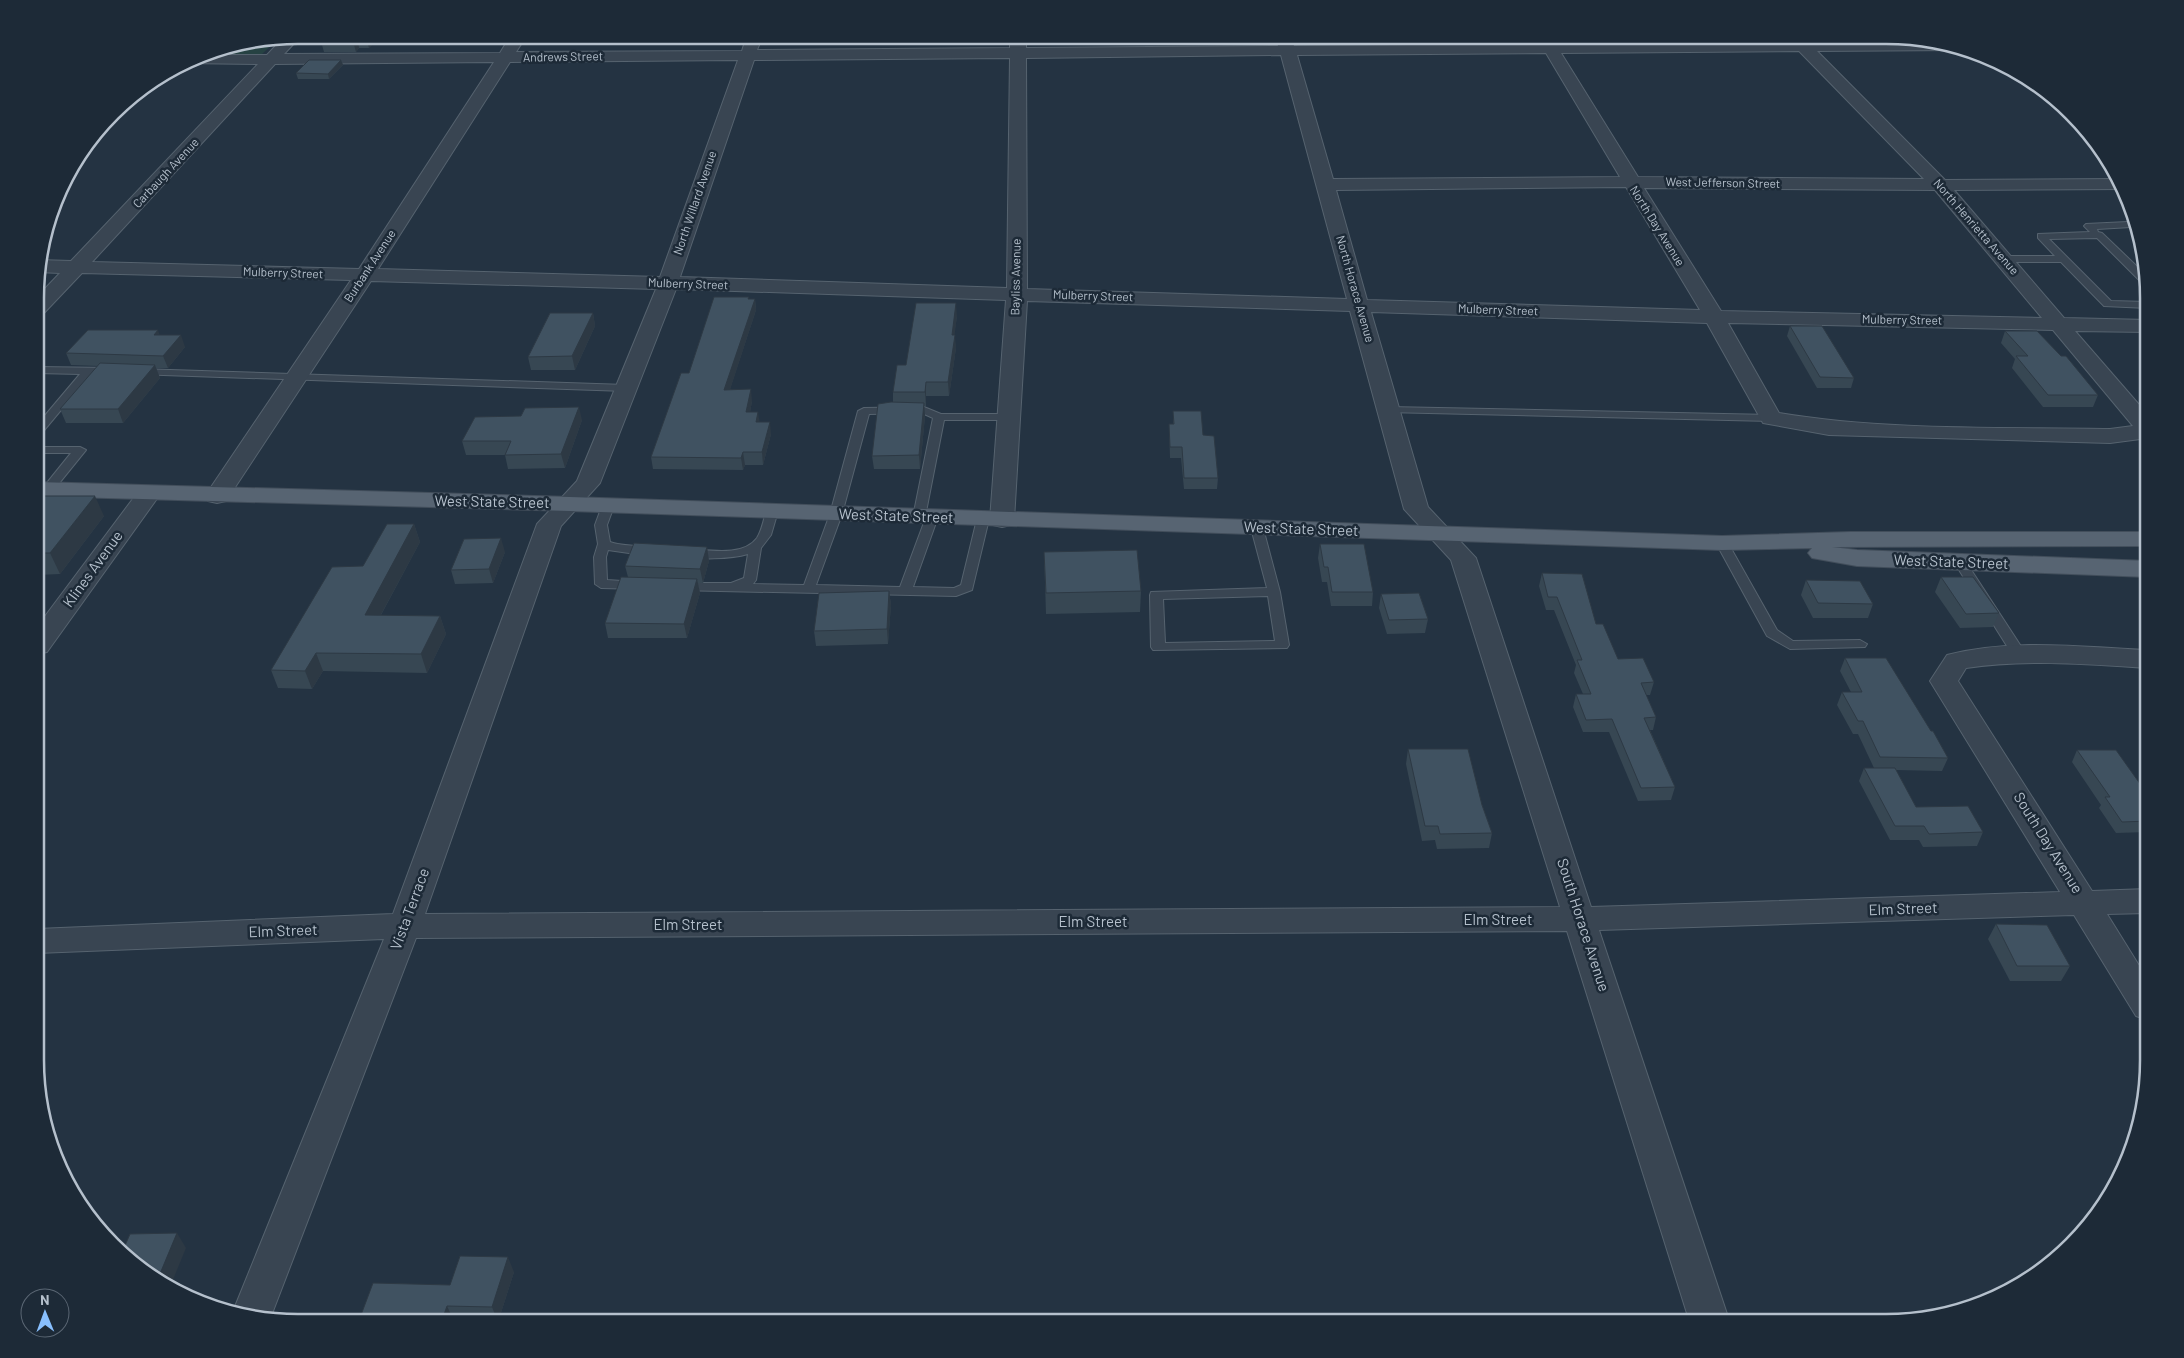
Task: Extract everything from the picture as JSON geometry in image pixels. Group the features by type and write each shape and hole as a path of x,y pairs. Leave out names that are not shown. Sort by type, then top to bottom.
{"main road":[{"name":"West State Street","path":"44,489 217,496 570,504 1756,544 1859,539 2140,538"},
{"name":"West State Street","path":"1756,544 1857,558 2140,569"}],"street":[{"name":"Carbaugh Avenue","path":"44,301 286,44"},
{"name":"Burbank Avenue","path":"217,496 364,276 513,44"},
{"name":"North Willard Avenue","path":"570,504 588,483 668,283 751,44"},
{"name":"Andrews Street","path":"209,60 747,55 1018,44"},
{"name":"Bayliss Avenue","path":"992,519 1009,417 1017,294 1018,44"},
{"name":"North Horace Avenue","path":"1285,44 1416,510 1441,534"},
{"name":"North Day Avenue","path":"1548,44 1630,182 1714,317 1771,418"},
{"name":"North Henrietta Avenue","path":"1801,44 1940,185 2140,420"},
{"name":"West Jefferson Street","path":"1325,185 1630,182 1940,185 2113,184"},
{"name":"Mulberry Street","path":"46,266 668,283 1714,317 2140,326"},
{"name":"North Henrietta Avenue","path":"1771,418 1829,428 1898,431 2110,436 2140,431"},
{"name":"Klines Avenue","path":"44,636 149,493"},
{"name":"Vista Terrace","path":"254,1310 405,926 549,524 570,504"},
{"name":"South Horace Avenue","path":"1441,534 1462,558 1581,919 1707,1314"},
{"path":"2019,654 2140,659"},
{"name":"South Day Avenue","path":"2019,654 1982,656 1957,660 1944,680 2140,994"},
{"name":"Elm Street","path":"44,941 405,926 1581,919 2140,901"}],"lane":[{"path":"2128,225 2089,226 2139,274"},
{"path":"2099,235 2041,236 2108,304 2140,305"},
{"path":"2003,259 2064,259"},
{"path":"44,370 298,376 626,388"},
{"path":"44,424 88,371"},
{"path":"808,590 836,514 864,411 924,410 940,417 1009,417"},
{"path":"1388,410 1771,418"},
{"path":"905,591 925,517 940,417"},
{"path":"44,450 80,450 44,488"},
{"path":"608,506 601,525 604,544 600,567 601,584 653,587"},
{"path":"604,544 616,548 670,552 747,552 755,548 763,540 772,511"},
{"path":"672,588 733,587 956,592 967,587 992,519"},
{"path":"1256,528 1274,592 1282,645 1158,647 1156,595 1274,592"},
{"path":"1722,543 1772,633 1790,645 1860,644"},
{"path":"733,587 750,580 755,548"},
{"path":"1960,562 2019,654"}],"green space":[{"path":"271,45 262,54 224,55"}],"building":[{"path":"323,44 355,44 354,45"},
{"path":"309,60 341,60 328,74 296,73"},
{"path":"714,297 749,297 748,299 755,299 724,390 751,389 746,412 758,412 756,422 770,422 762,452 743,452 741,458 651,457 681,373 689,373"},
{"path":"916,303 956,303 952,335 955,335 948,382 926,382 925,392 893,392 897,365 906,365"},
{"path":"550,313 593,313 572,356 528,357"},
{"path":"1790,326 1822,326 1854,378 1820,377"},
{"path":"88,330 158,330 154,335 181,335 163,356 66,353"},
{"path":"2005,331 2037,331 2061,356 2066,356 2098,395 2048,395 2016,356 2028,356"},
{"path":"100,363 155,365 118,409 60,409"},
{"path":"891,402 924,403 919,455 872,456 878,404"},
{"path":"579,407 561,454 505,455 511,441 462,441 475,417 521,416 525,408"},
{"path":"1173,411 1201,411 1203,435 1214,436 1218,478 1184,478 1182,447 1170,447 1169,424 1174,424"},
{"path":"44,496 95,496 50,553 44,553"},
{"path":"387,524 414,524 365,615 440,616 421,654 316,653 305,671 271,670 332,567 363,566"},
{"path":"501,538 489,569 451,570 464,539"},
{"path":"634,543 707,547 700,569 625,566"},
{"path":"1320,544 1364,544 1373,592 1332,592 1328,567 1324,567"},
{"path":"1137,550 1141,591 1046,593 1044,552"},
{"path":"1542,573 1582,574 1596,624 1603,624 1618,659 1643,658 1654,682 1641,683 1656,717 1644,718 1675,787 1641,788 1612,719 1586,720 1576,694 1591,694 1577,660 1582,660 1557,597 1548,597"},
{"path":"621,577 697,579 684,624 605,623"},
{"path":"1941,577 1973,577 1999,613 1966,614"},
{"path":"1806,580 1860,581 1873,604 1818,603"},
{"path":"889,591 887,629 814,631 819,593"},
{"path":"1419,593 1428,619 1389,620 1381,594"},
{"path":"1845,658 1886,658 1948,758 1880,757 1863,721 1858,721 1842,692 1862,692"},
{"path":"1408,749 1468,749 1482,805 1492,833 1440,834 1438,826 1425,826"},
{"path":"2077,750 2116,750 2140,784 2140,821 2122,822 2105,797 2110,797"},
{"path":"1864,768 1895,768 1916,807 1968,806 1983,832 1929,834 1924,826 1895,826"},
{"path":"1996,924 2047,925 2070,966 2017,966"},
{"path":"177,1233 160,1273 143,1262 125,1246 130,1234"},
{"path":"460,1256 508,1257 492,1307 447,1306 444,1314 361,1314 373,1283 450,1285"}]}
